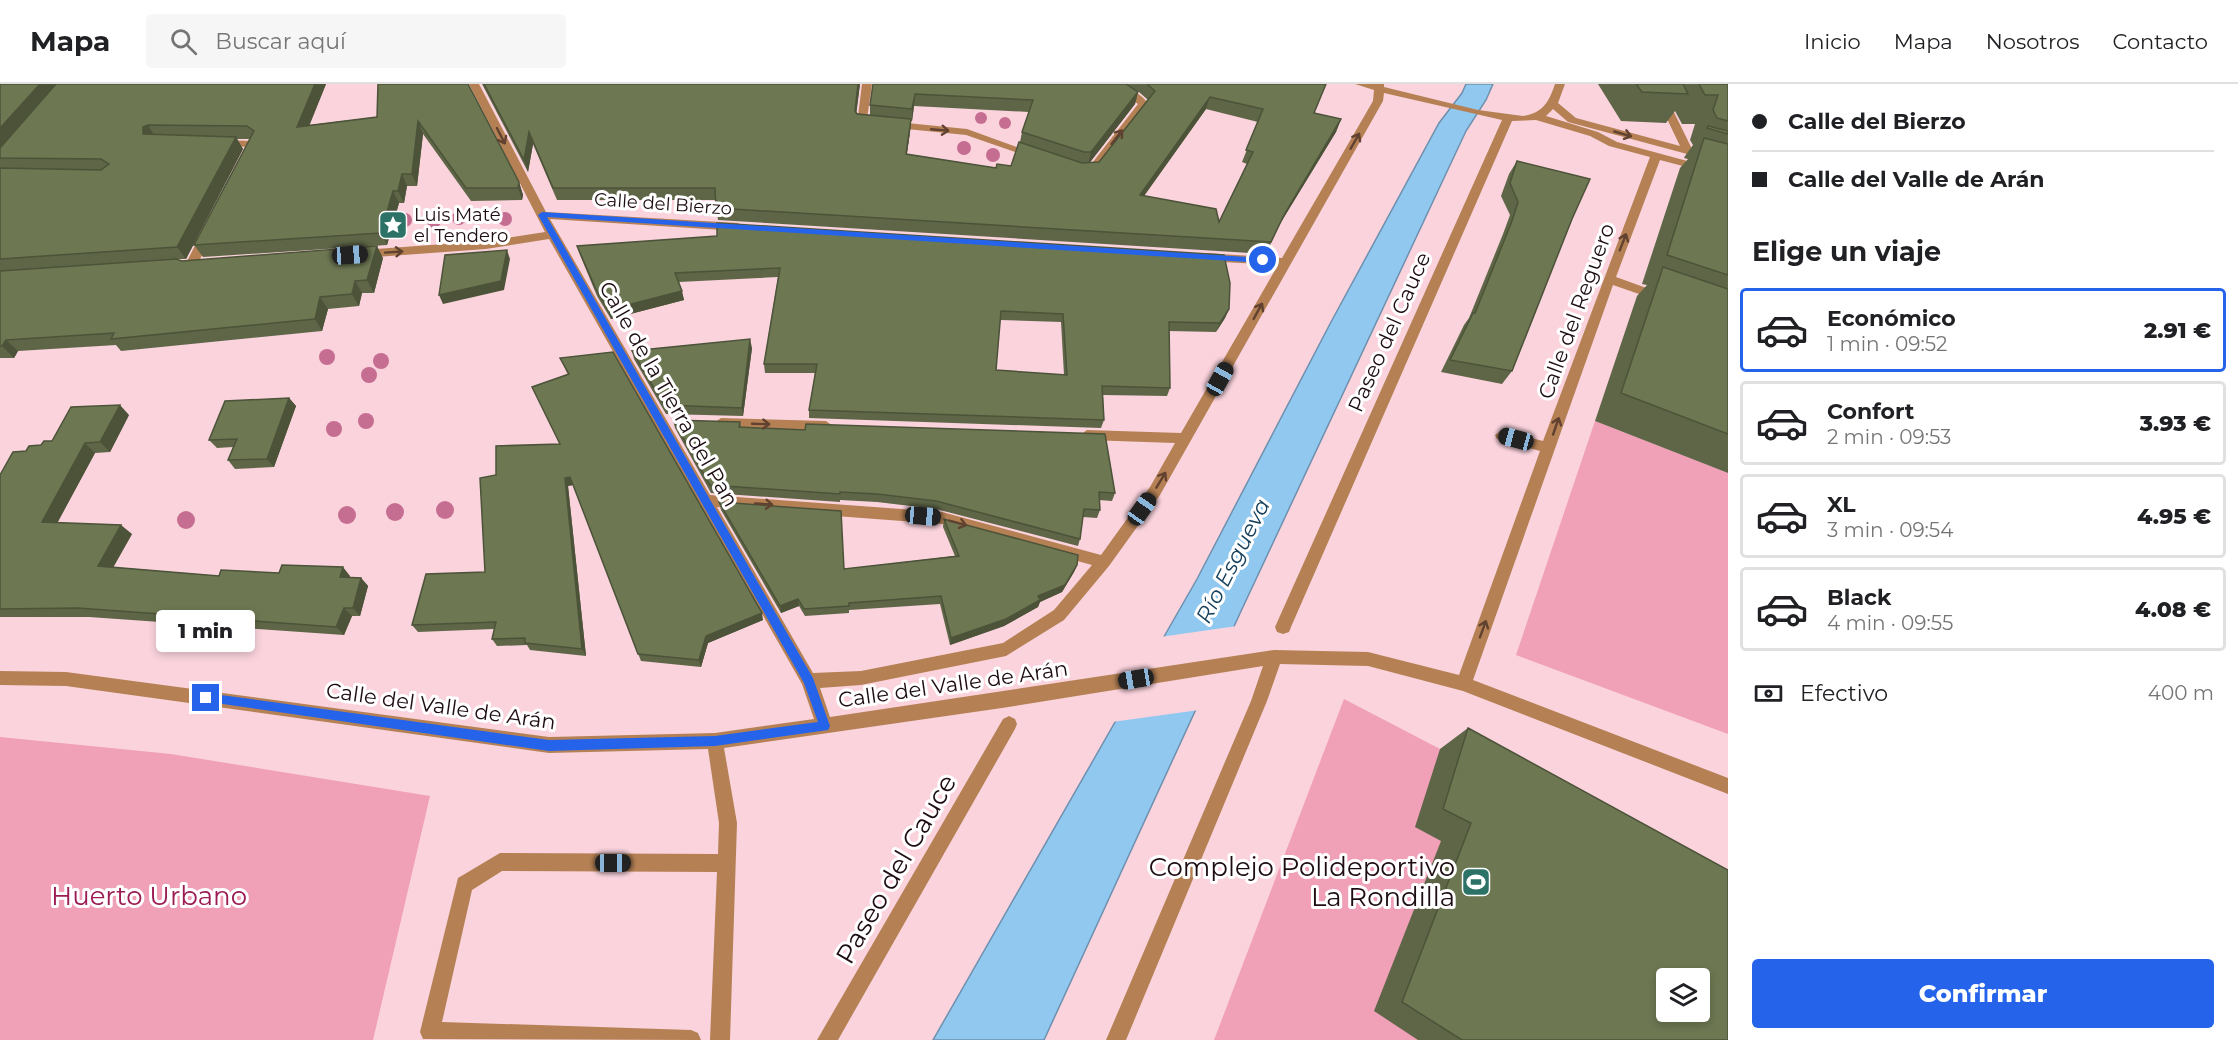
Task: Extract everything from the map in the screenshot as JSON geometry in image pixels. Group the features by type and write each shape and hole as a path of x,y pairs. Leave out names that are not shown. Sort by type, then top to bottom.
{"street":[{"name":"Calle de la Tierra del Pan","path":"474,84 552,235 667,421 706,500 809,681 825,726"},
{"path":"867,84 861,122 967,132 1046,159"},
{"path":"1074,168 1092,170 1144,104 1137,96 1120,87 1102,84"},
{"path":"1360,84 1380,86 1507,120 1536,117 1594,134 1613,144 1728,175"},
{"path":"1536,117 1554,104 1560,84"},
{"path":"706,500 942,518 1104,562 1155,491 1186,438 1378,101 1380,86"},
{"path":"1674,102 1663,102 1688,151"},
{"path":"1554,104 1572,120 1728,162"},
{"name":"Paseo del Cauce","path":"1283,627 1507,120"},
{"path":"202,143 254,144 242,166"},
{"name":"Calle del Reguero","path":"1464,684 1609,279 1656,156"},
{"name":"Calle del Bierzo","path":"542,215 754,228"},
{"path":"190,267 216,216"},
{"path":"344,256 486,245 552,235"},
{"path":"1191,256 1286,262"},
{"path":"1609,279 1674,302"},
{"path":"708,422 840,427"},
{"path":"1079,434 1186,438"},
{"path":"1502,435 1548,448"},
{"name":"Calle del Valle de Arán","path":"809,681 861,678 1006,649 1059,615 1104,562"},
{"path":"1116,1040 1259,701 1274,657"},
{"name":"Calle del Valle de Arán","path":"0,678 66,679 549,746 715,741 1274,657 1368,659 1464,684 1728,786"},
{"name":"Paseo del Cauce","path":"827,1040 1009,724"},
{"path":"715,741 728,823 720,1040"},
{"path":"691,1040 430,1032 464,884 500,862 726,863"}],"green space":[{"path":"1595,421 1728,473 1728,734 1516,655"},
{"name":"Complejo Polideportivo La Rondilla","path":"1344,699 1440,749 1728,909 1728,1040 1214,1040"},
{"name":"Huerto Urbano","path":"0,737 171,754 430,796 373,1040 0,1040"}],"water":[{"name":"Río Esgueva","path":"1466,84 1493,84 1486,100 1466,131 1242,609 1044,1040 933,1040 1197,579 1331,322 1439,123 1462,93"}],"pier":[{"path":"1237,626 1199,710 1112,722 1160,637"}],"building":[{"path":"0,84 40,84 0,128"},
{"path":"56,84 315,84 297,127 377,117 378,84 468,84 519,182 518,188 466,188 418,121 412,174 402,174 398,191 393,191 381,233 194,245 254,131 247,126 148,125 143,127 143,134 236,137 177,247 0,259 0,168 101,170 109,164 101,159 0,158 0,148"},
{"path":"484,84 858,84 855,111 857,114 911,119 906,154 996,168 997,164 1011,166 1019,142 1082,163 1099,162 1155,91 1147,84 1326,84 1314,113 1341,119 1284,215 1271,242 716,208 715,188 553,188 529,132 524,160","holes":["1210,97 1263,109 1246,150 1253,152 1219,222 1216,209 1140,195"]},
{"path":"873,84 1126,84 1138,92 1091,152 1084,152 1022,132 1033,100 915,94 912,109 870,105"},
{"path":"1636,84 1683,84 1688,94 1642,92"},
{"path":"1699,84 1728,84 1728,121 1717,118 1713,110 1718,95 1705,95"},
{"path":"1708,126 1728,131 1728,134 1707,128"},
{"path":"1704,138 1728,144 1728,275 1667,255"},
{"path":"1517,161 1590,179 1512,371 1450,360 1475,313 1512,221 1518,202 1510,183"},
{"path":"717,223 1224,255 1230,283 1229,309 1220,323 1169,322 1170,388 1102,386 1104,420 809,410 817,364 764,364 780,268 675,273 682,291 608,310 577,246 717,236","holes":["1001,311 1063,314 1067,375 996,370"]},
{"path":"377,246 367,280 355,281 352,294 320,297 315,319 111,339 114,333 6,340 0,346 0,271 176,259 182,261"},
{"path":"507,250 501,281 439,295 445,255"},
{"path":"1663,267 1728,289 1728,434 1621,393"},
{"path":"750,339 742,408 664,405 632,351"},
{"path":"613,352 762,613 706,636 699,660 638,654 570,477 565,478 582,649 525,643 525,638 492,639 496,622 412,625 426,574 485,572 480,478 496,475 496,446 560,444 532,387 569,374 560,358"},
{"path":"289,398 267,459 228,460 237,439 209,440 225,401"},
{"path":"120,405 100,442 85,443 42,522 121,525 98,566 219,576 221,570 279,573 282,565 343,567 340,577 361,578 353,608 344,608 336,627 78,608 0,609 0,475 13,452 26,451 29,446 52,441 71,407"},
{"path":"673,420 740,422 739,427 805,430 806,424 1105,434 1115,493 1099,492 1100,510 1084,509 1080,539 936,501 877,494 840,492 840,494 710,485"},
{"path":"719,502 841,511 844,569 959,556 944,519 1078,555 1077,565 1065,585 1038,596 1040,600 1006,619 951,638 941,596 804,609 798,599 780,606"},
{"path":"1468,728 1728,870 1728,1040 1462,1040 1402,1002 1471,823 1443,809"}],"place":[{"name":"Luis Maté el Tendero","path":"393,225"},
{"name":"Complejo Polideportivo La Rondilla","path":"1476,882"}],"route":[{"path":"206,698 549,746 715,741 825,726 809,681 542,215 1263,260"}]}
